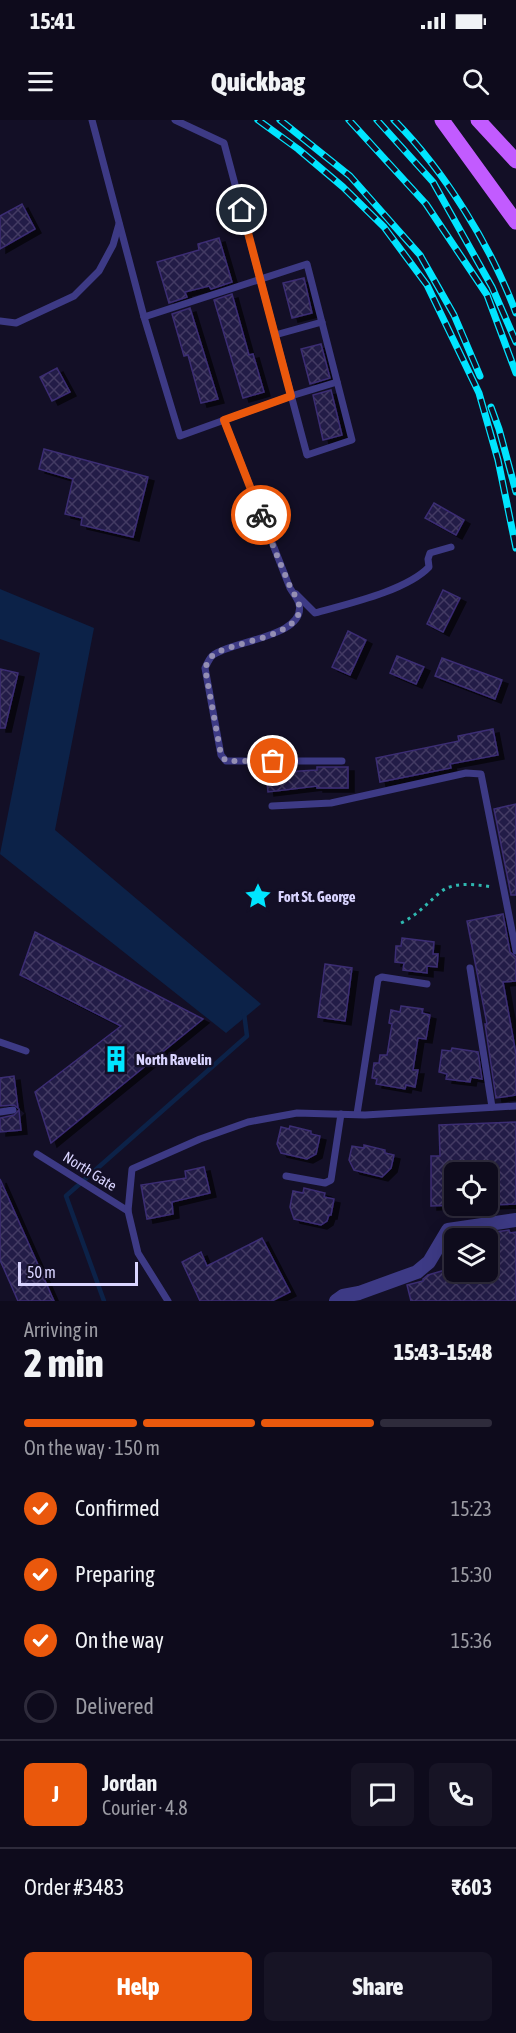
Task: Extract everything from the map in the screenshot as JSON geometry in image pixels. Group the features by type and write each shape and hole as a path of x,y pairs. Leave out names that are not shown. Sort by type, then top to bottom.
{"main road":[{"path":"442,120 516,222"},
{"path":"478,120 516,162"}],"street":[{"path":"336,1301 343,1296 359,1293 417,1272 429,1262 448,1230 516,1220"}],"lane":[{"path":"92,120 144,317 180,436 337,382"},
{"path":"144,317 259,278 308,264 352,440 307,455 259,278 224,143 174,120"},
{"path":"0,321 16,323 74,296 99,271 119,224"},
{"path":"275,335 322,322"},
{"path":"224,420 290,588 299,605 298,614 292,624 277,633 220,651 210,657 205,668 221,755 226,761 342,761"},
{"path":"290,588 315,613 359,601 399,586 423,573 429,567 430,553 451,547"},
{"path":"272,806 331,803 466,773 481,774 516,951"},
{"path":"470,968 492,1107"},
{"path":"357,1114 378,978 427,984"},
{"path":"0,1042 26,1051"},
{"path":"168,1301 138,1253 128,1211 132,1169 166,1153 248,1122 297,1113 357,1114 516,1106"},
{"path":"0,1112 13,1110"},
{"path":"286,1176 325,1184 331,1180 341,1114"},
{"name":"North Gate","path":"37,1154 128,1211"}],"path":[{"path":"401,923 415,916 444,889 478,885 504,889"}],"water":[{"path":"0,589 94,628 55,830 261,1004 226,1033 0,854 40,653 0,639"}],"building":[{"path":"22,204 35,229 0,249 0,216"},
{"path":"219,238 232,282 211,289 209,286 185,292 187,297 169,303 157,262 199,250 198,244"},
{"path":"304,278 312,313 292,318 283,283"},
{"path":"232,294 249,355 253,354 264,392 243,398 214,300"},
{"path":"190,308 218,399 201,403 188,355 184,356 172,314"},
{"path":"321,344 330,378 310,384 301,349"},
{"path":"57,368 70,392 52,401 40,377"},
{"path":"331,390 342,435 323,440 313,395"},
{"path":"44,449 148,477 133,537 81,525 82,518 65,514 73,479 39,469"},
{"path":"434,503 464,520 456,535 425,518"},
{"path":"443,590 460,598 443,632 427,624"},
{"path":"348,631 366,640 350,675 332,667"},
{"path":"397,656 424,667 416,684 390,673"},
{"path":"442,658 502,680 495,699 435,676"},
{"path":"0,669 18,673 5,728 0,728"},
{"path":"493,729 498,755 450,764 451,768 380,782 376,758 459,741 458,736"},
{"path":"317,767 348,767 348,788 317,788 317,786 268,792 266,773 317,770"},
{"path":"516,804 516,895 511,895 494,809"},
{"path":"503,914 510,952 516,957 516,981 503,982 516,1054 516,1095 496,1098 485,1024 487,1024 467,921"},
{"name":"North Ravelin","path":"35,932 203,1019 51,1143 35,1092 121,1026 20,975"},
{"path":"402,938 434,942 433,954 438,954 437,967 427,966 427,973 403,970 404,963 395,962 396,946 401,946"},
{"path":"325,964 352,968 345,1021 318,1017"},
{"path":"401,1006 423,1009 422,1013 430,1015 426,1039 418,1038 413,1070 418,1070 415,1087 406,1085 405,1089 376,1084 377,1079 372,1078 374,1063 379,1063 380,1055 387,1055 392,1024 389,1023 391,1010 400,1012"},
{"path":"452,1048 478,1052 482,1079 471,1077 470,1082 446,1079 447,1074 439,1072 442,1050 451,1051"},
{"path":"14,1076 18,1108 14,1105 0,1106 0,1078"},
{"path":"19,1110 21,1130 0,1132 0,1118 14,1115"},
{"path":"516,1122 516,1204 498,1205 498,1162 444,1162 444,1205 431,1206 431,1156 440,1156 439,1125"},
{"path":"290,1126 311,1131 311,1134 320,1136 316,1154 307,1159 281,1153 277,1144 281,1127 289,1129"},
{"path":"364,1145 385,1150 385,1153 394,1155 391,1168 382,1177 354,1170 349,1160 352,1146 364,1148"},
{"path":"204,1167 210,1193 172,1202 173,1214 147,1219 141,1185 186,1178 185,1171"},
{"path":"0,1179 54,1301 18,1301 0,1260"},
{"path":"304,1188 325,1193 324,1197 334,1199 331,1215 321,1225 294,1219 290,1207 293,1191 303,1193"},
{"path":"509,1230 510,1233 516,1232 516,1301 411,1301 407,1285 423,1281 428,1275 444,1270 444,1282 498,1282 498,1232"},
{"path":"262,1238 290,1292 272,1301 200,1301 182,1262 201,1252 207,1266"}],"waterway":[{"path":"104,1301 66,1196 247,1036 244,1013"}],"railway":[{"path":"258,120 298,149 343,187 384,227 427,285 479,393 498,460 516,548"},
{"path":"280,120 350,176 420,255 454,315 480,376"},
{"path":"349,120 426,204 487,295 516,373"},
{"path":"377,120 433,182 492,287 516,342"},
{"path":"394,120 431,162 464,210 480,236 516,313"},
{"path":"491,407 516,492"}],"way so far":[{"path":"261,515 299,605 298,614 292,624 277,633 220,651 210,657 205,668 221,755 226,761 273,761"}],"place":[{"name":"Fort St. George","path":"258,896"},
{"name":"North Ravelin","path":"116,1059"}],"route":[{"path":"242,210 291,396 224,420 261,515"}]}
